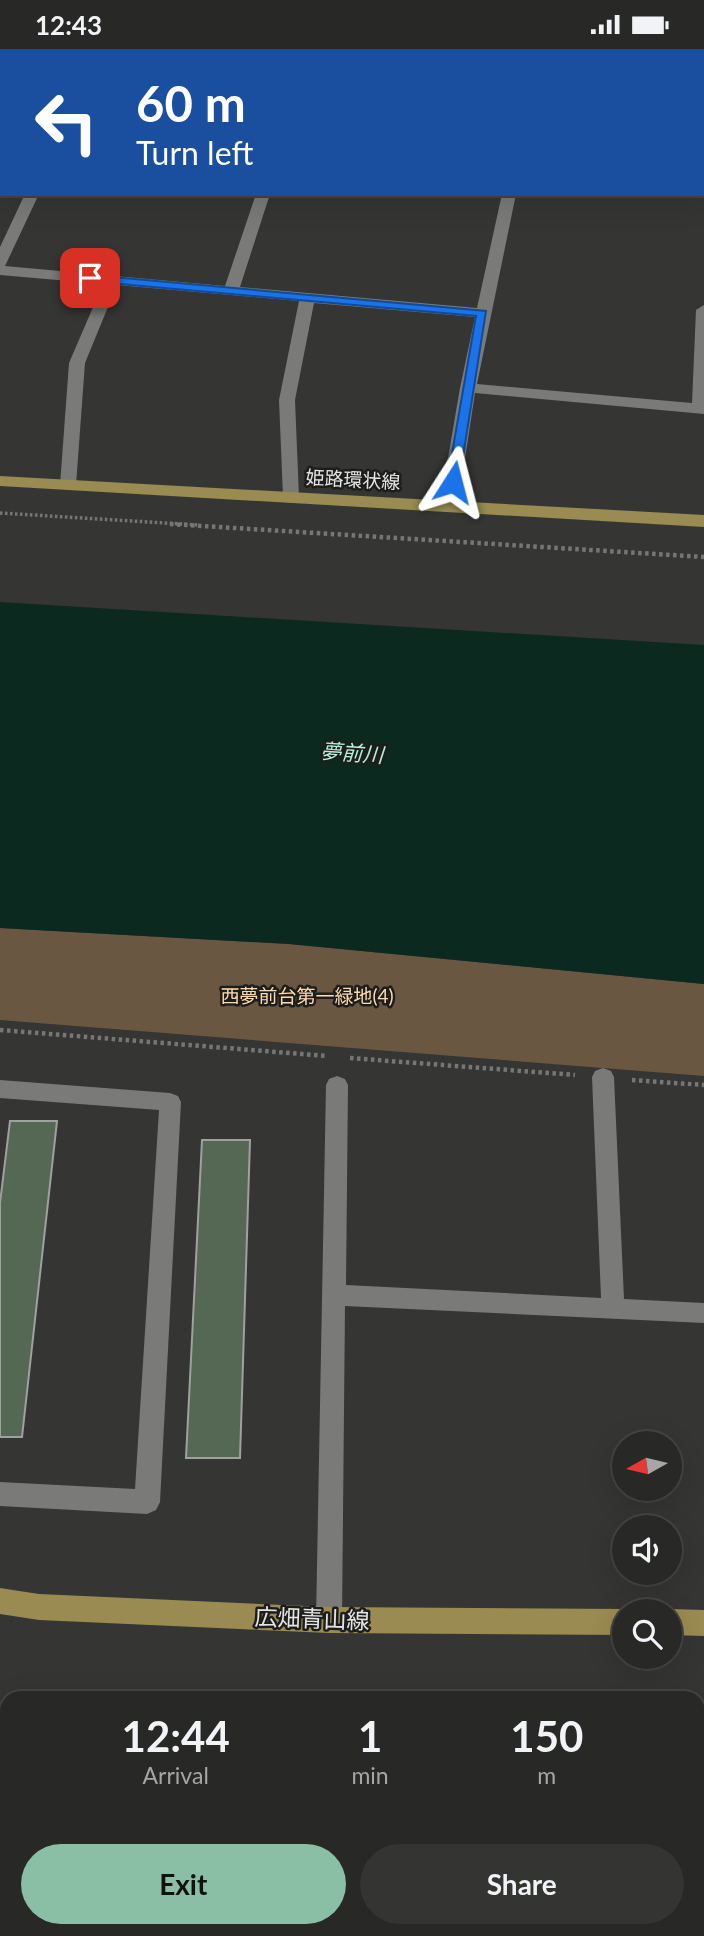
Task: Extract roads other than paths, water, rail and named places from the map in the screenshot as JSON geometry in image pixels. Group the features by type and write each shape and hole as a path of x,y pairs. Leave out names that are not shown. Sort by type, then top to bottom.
{"main road":[{"name":"姫路環状線","path":"0,481 704,521"},
{"name":"広畑青山線","path":"0,1601 39,1608 329,1620 612,1622"},
{"path":"682,1622 704,1623"}],"street":[{"path":"0,263 31,196"},
{"path":"232,291 261,196"},
{"path":"449,505 482,313 509,196"},
{"path":"0,270 482,313"},
{"path":"68,485 77,363 113,280"},
{"path":"291,497 287,400 307,299"},
{"path":"468,388 702,408 704,310"},
{"path":"603,1077 613,1309"},
{"path":"329,1620 337,1085"},
{"path":"0,1089 170,1101 147,1502 0,1494"},
{"path":"333,1295 704,1313"}],"water":[{"name":"夢前川","path":"0,602 704,645 704,984 289,944 0,928"}],"park label":[{"name":"西夢前台第一緑地(4)","path":"307,995"}]}
